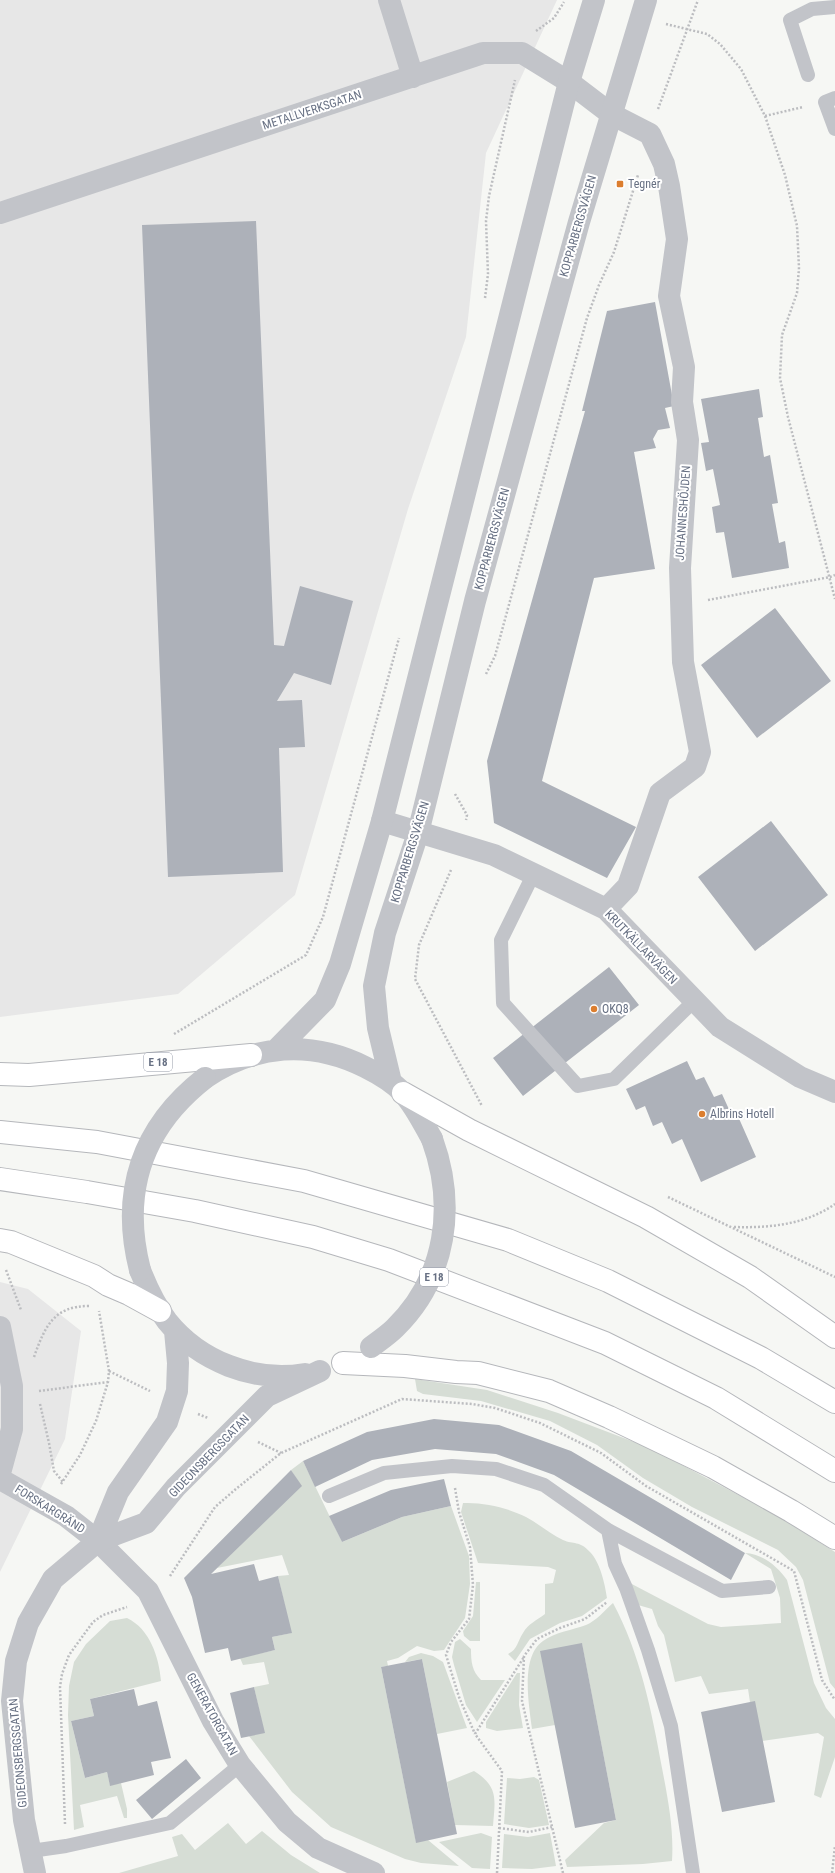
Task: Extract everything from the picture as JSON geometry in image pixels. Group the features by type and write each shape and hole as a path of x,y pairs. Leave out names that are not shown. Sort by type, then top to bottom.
{"highway":[{"name":"E 18","path":"0,1074 29,1075 251,1055"},
{"name":"E 18","path":"397,1087 469,1130 646,1218 750,1277 835,1337"},
{"path":"0,1132 97,1142 304,1181 508,1240 608,1281 761,1358 835,1402"},
{"name":"E 18","path":"0,1179 87,1192 195,1211 313,1237 389,1260 605,1343 716,1398 835,1471"},
{"name":"E 18","path":"0,1240 11,1242 94,1276 108,1285 129,1294 160,1311"},
{"name":"E 18","path":"343,1363 405,1366 478,1373 549,1391 609,1417 713,1468 791,1511 835,1538"}],"street":[{"path":"389,0 413,77"},
{"path":"276,1050 325,1000 342,958 382,821 569,82 594,0"},
{"name":"KOPPARBERGSVÄGEN","path":"397,1087 378,1028 374,986 385,933 418,833 477,594 577,230 646,0"},
{"name":"METALLVERKSGATAN","path":"0,213 484,53 522,53 569,82 611,114"},
{"path":"611,114 650,134"},
{"name":"JOHANNESHÖJDEN","path":"606,909 628,886 660,793 695,767 700,752 683,662 680,568 688,440 682,402 684,367 669,296 677,239 664,164 650,134"},
{"name":"KRUTKÄLLARVÄGEN","path":"382,821 494,855 606,909 720,1027 800,1077 835,1092"},
{"name":"E 18","path":"276,1050 319,1050 348,1058 397,1087 421,1118 432,1139 440,1161 445,1190 445,1222 440,1250 429,1278 414,1304 395,1327 371,1347 343,1363 320,1371 280,1376 242,1370 207,1356 175,1331 151,1297 140,1270 134,1248 131,1219 134,1189 142,1160 148,1145 166,1115 188,1091 224,1066 251,1055 276,1050"},
{"path":"0,1327 12,1393 12,1430 0,1474"},
{"name":"GIDEONSBERGSGATAN","path":"98,1541 118,1492 167,1422 177,1391 178,1363 175,1331"},
{"name":"GIDEONSBERGSGATAN","path":"35,1873 24,1820 12,1701 16,1661 28,1623 53,1579 98,1541 146,1523 176,1487 267,1396 320,1371"},
{"name":"FORSKARGRÄND","path":"0,1479 66,1516 98,1541"},
{"name":"GENERATORGATAN","path":"98,1541 148,1591 212,1721 240,1765 287,1822 318,1848 374,1873"}],"lane":[{"path":"808,75 790,20 812,9 835,7"},
{"path":"830,100 835,129"},
{"path":"534,873 501,940 503,1004 578,1086 614,1079 694,1001"},
{"path":"329,1496 384,1473 452,1466 496,1469 544,1485 608,1530 722,1592 769,1587"},
{"path":"608,1530 615,1564 626,1588 648,1650 671,1726 693,1873"},
{"path":"30,1851 66,1846 170,1823 240,1765"}],"path":[{"path":"650,134 698,0"},
{"path":"686,30 707,34 720,44 741,69 765,116 785,175 797,226 799,247 797,293 782,335 780,378 788,417 835,599"},
{"path":"484,305 488,274 486,221 489,196 511,94"},
{"path":"765,116 830,100"},
{"path":"484,678 495,656 587,318 599,285 614,252 639,173"},
{"path":"681,605 835,575"},
{"path":"162,1062 161,1056 165,1040 306,955 323,917 400,635"},
{"path":"453,790 467,815 454,864 419,945 415,979 482,1106"},
{"path":"835,1204 826,1211 785,1225 757,1228 732,1227 835,1277"},
{"path":"50,1507 63,1482 80,1455 96,1421 108,1382 109,1370 98,1305"},
{"path":"33,1359 40,1339 53,1317 76,1306 91,1306"},
{"path":"33,1392 108,1382"},
{"path":"66,1846 60,1687 62,1674 69,1655 93,1622 103,1615 125,1609 170,1575 216,1507 281,1453 402,1399 472,1404 495,1408 540,1423 600,1452 646,1486 794,1571 822,1680 835,1700"},
{"path":"452,1466 459,1512 470,1547 473,1585 469,1619 451,1642 446,1655 459,1697 474,1734 502,1771 496,1873"},
{"path":"474,1734 524,1656 537,1639 560,1628 585,1619 626,1588"},
{"path":"524,1656 522,1701 563,1873"},
{"path":"499,1828 529,1832 552,1827"},
{"path":"832,1873 835,1846"}],"shaded area":[{"path":"0,0 557,0 486,153 466,337 408,509 295,895 178,994 0,1017"},
{"path":"0,1282 28,1289 81,1331 65,1439 0,1572"},
{"path":"415,1379 487,1390 558,1413 650,1448 776,1515 835,1552 835,1689 830,1683 803,1580 796,1567 778,1550 692,1507 643,1478 597,1445 550,1421 481,1401 423,1394 417,1391"},
{"path":"303,1461 342,1542 402,1517 451,1506 469,1556 470,1584 465,1618 444,1650 434,1651 417,1646 398,1658 387,1661 388,1666 381,1667 416,1842 428,1840 459,1866 421,1863 405,1859 331,1827 292,1792 249,1736 264,1732 254,1687 269,1684 264,1662 243,1665 240,1658 275,1650 272,1637 291,1633 278,1576 289,1575 282,1555 217,1568 301,1486 291,1470"},
{"path":"463,1503 496,1506 512,1511 526,1517 563,1540 580,1544 594,1556 597,1561 607,1598 582,1616 560,1623 530,1639 515,1661 508,1654 516,1648 527,1627 545,1614 545,1584 553,1583 556,1570 548,1567 478,1563 461,1512"},
{"path":"745,1553 764,1558 779,1570 787,1580 814,1683 826,1708 835,1719 835,1757 821,1798 814,1795 824,1737 818,1733 762,1741 754,1702 750,1702 748,1689 709,1694 701,1676 675,1682 664,1635 658,1626 652,1609 638,1605 628,1582 708,1624 721,1627 781,1623 780,1598 771,1569"},
{"path":"476,1582 480,1582 480,1641 470,1641 464,1636 463,1631 473,1616"},
{"path":"613,1603 631,1642 649,1704 668,1803 672,1838 672,1861 643,1864 567,1867 565,1860 604,1823 616,1820 582,1644 555,1725 532,1729 528,1695 531,1658 536,1648 543,1641 558,1633 590,1623"},
{"path":"127,1618 142,1629 152,1645 158,1663 161,1681 90,1699 94,1716 71,1721 85,1778 107,1772 110,1785 121,1783 127,1809 127,1818 124,1818 117,1796 80,1805 84,1827 74,1830 68,1715 69,1686 74,1662 86,1644 110,1621"},
{"path":"460,1639 471,1649 473,1666 481,1680 505,1680 477,1722 466,1705 452,1657 455,1642"},
{"path":"421,1653 433,1656 443,1662 467,1728 437,1734 422,1659 405,1662 409,1657"},
{"path":"517,1673 520,1673 519,1705 523,1728 497,1731 486,1728 486,1722"},
{"path":"474,1771 492,1788 494,1794 493,1826 455,1825 447,1782"},
{"path":"534,1777 539,1780 549,1825 529,1828 504,1824 507,1778 520,1779"},
{"path":"228,1823 246,1844 262,1831 291,1855 320,1873 119,1873 178,1856 172,1837 182,1834 195,1850"},
{"path":"481,1833 492,1837 490,1869 472,1868 439,1842"},
{"path":"550,1833 556,1866 532,1869 502,1868 504,1834 528,1837"}],"building":[{"path":"256,221 274,645 284,646 300,586 353,601 331,685 294,673 277,701 302,700 305,747 279,748 283,872 168,877 142,225"},
{"path":"655,302 674,406 665,408 670,428 658,430 653,439 656,448 634,452 655,569 594,578 542,781 636,827 607,878 494,823 487,761 585,411 582,411 607,311"},
{"path":"759,389 763,417 758,418 764,457 770,455 778,503 772,504 779,543 785,541 789,568 732,578 724,532 716,533 712,507 720,505 713,469 706,471 701,443 709,442 701,399"},
{"path":"775,608 831,681 757,738 701,665"},
{"path":"771,821 828,895 755,951 698,877"},
{"path":"609,967 639,1005 523,1096 493,1058"},
{"path":"687,1061 696,1080 704,1077 714,1097 722,1094 732,1116 737,1114 756,1157 701,1182 682,1139 672,1144 662,1122 653,1126 645,1106 636,1110 626,1089"},
{"path":"434,1419 499,1425 571,1451 745,1553 731,1580 554,1475 496,1454 435,1449 372,1460 315,1487 303,1461 367,1432"},
{"path":"291,1470 302,1486 211,1574 254,1564 259,1581 278,1576 292,1633 272,1637 275,1650 231,1661 228,1648 205,1653 192,1597 184,1578"},
{"path":"444,1479 451,1506 402,1517 342,1542 329,1516 391,1490"},
{"path":"582,1643 616,1820 575,1828 540,1651"},
{"path":"422,1659 457,1834 416,1843 381,1667"},
{"path":"254,1687 265,1733 241,1738 230,1693"},
{"path":"134,1689 138,1706 157,1701 171,1758 151,1762 154,1775 110,1786 107,1772 85,1778 71,1721 94,1716 90,1699"},
{"path":"755,1701 775,1802 722,1812 701,1712"},
{"path":"186,1759 201,1778 152,1819 136,1800"}],"place":[{"name":"Tegnér","path":"620,184"},
{"name":"OKQ8","path":"594,1009"},
{"name":"Albrins Hotell","path":"702,1114"}]}
